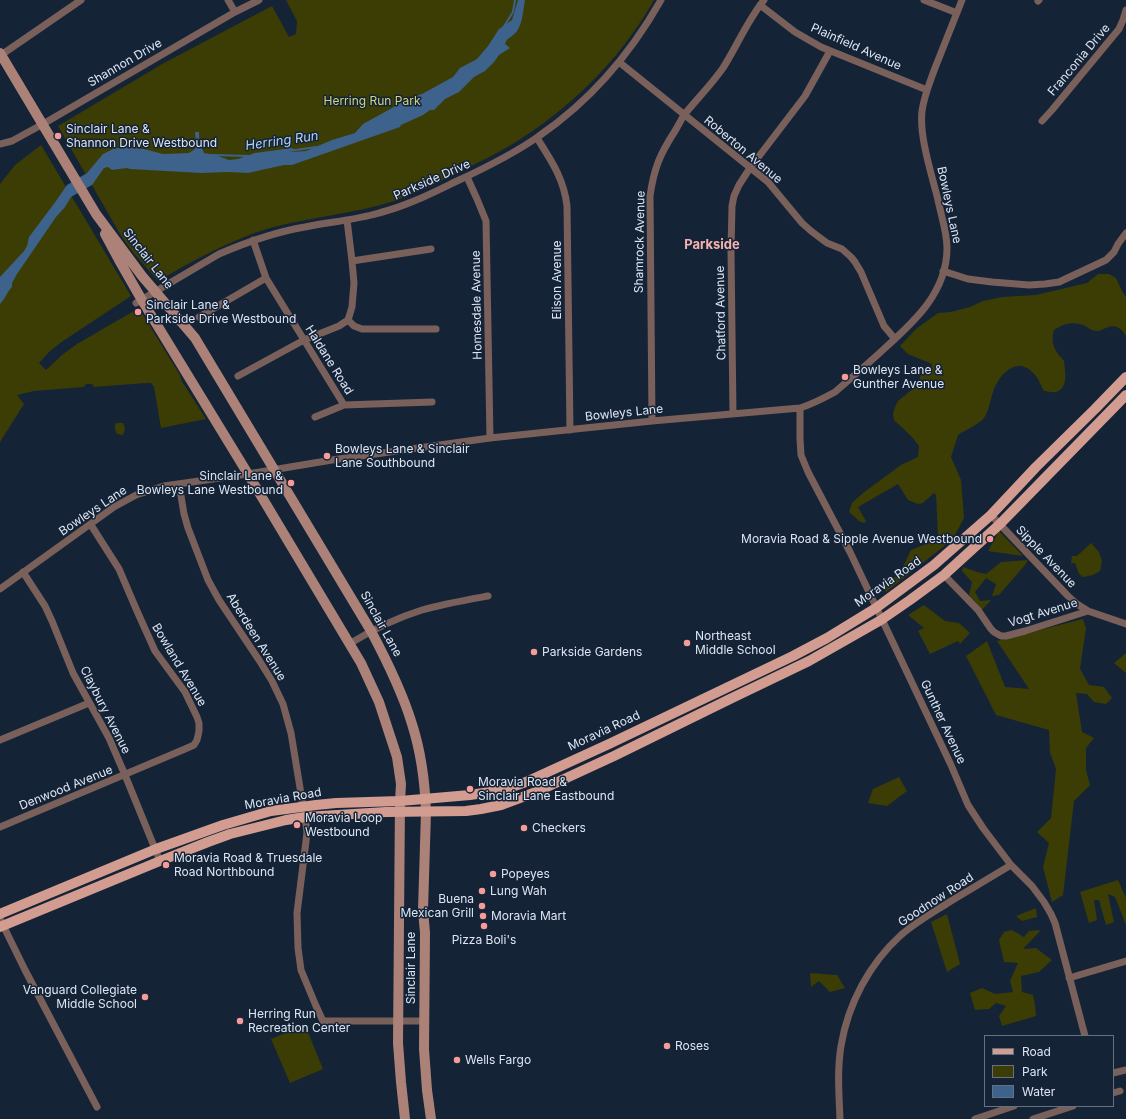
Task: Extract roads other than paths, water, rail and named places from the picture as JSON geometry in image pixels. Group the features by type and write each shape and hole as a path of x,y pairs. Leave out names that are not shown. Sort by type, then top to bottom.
{"main road":[{"name":"Sinclair Lane","path":"0,54 65,160 96,214 139,301 248,474 361,663 378,698 397,757 400,769 401,784 398,1021 399,1062 405,1119"},
{"name":"Sinclair Lane","path":"96,214 134,265 196,338 371,631 390,668 412,724 421,766 426,812 423,910 425,933 424,1049 431,1119"},
{"name":"Moravia Road","path":"1,924 208,842 230,834 286,820 304,812 347,802 400,801 489,793 503,790 526,782 615,741 793,656 827,638 876,608 934,565 991,515 1036,467 1126,377"},
{"name":"Moravia Road","path":"0,914 156,849 236,821 271,812 466,811 501,805 536,792 614,756 809,661 881,620 944,575 1000,524 1126,395"}],"street":[{"path":"0,54 81,0"},
{"path":"228,0 235,12"},
{"name":"Shannon Drive","path":"0,144 12,141 43,124 235,12 260,0"},
{"name":"Parkside Drive","path":"139,301 219,254 253,240 304,227 378,213 412,203 512,153 537,138 593,91 619,62 647,23 661,0"},
{"path":"924,0 957,13"},
{"name":"Bowleys Lane","path":"0,589 91,525 108,511 136,495 164,486 332,460 490,438 652,421 800,408 812,404 835,392 894,339 902,334 922,311 937,290 947,255 946,237 922,130 922,111 927,90 962,0"},
{"name":"Plainfield Avenue","path":"762,2 795,32 816,44 927,90"},
{"name":"Shamrock Avenue","path":"652,421 651,184 657,164 665,147 684,116 710,86 723,68 762,2"},
{"name":"Franconia Drive","path":"1042,121 1116,34 1122,25 1126,10"},
{"name":"Chatford Avenue","path":"733,414 731,258 732,206 734,196 750,168 805,96 830,51"},
{"name":"Roberton Avenue","path":"619,62 684,116 768,182 802,223 811,231 828,243 842,249 855,262 861,272 884,326 894,339"},
{"name":"Elison Avenue","path":"537,138 560,178 566,195 570,430"},
{"name":"Homesdale Avenue","path":"467,176 486,221 490,438"},
{"path":"238,376 304,340 339,326 348,320 354,292 347,220"},
{"path":"943,271 968,279 992,282 1029,285 1059,282 1106,260 1114,252 1126,233"},
{"name":"Haldane Road","path":"253,240 266,278 344,405"},
{"path":"352,261 431,249"},
{"path":"199,317 266,278"},
{"path":"348,320 354,326 362,329 436,329"},
{"path":"315,417 344,405 432,402"},
{"name":"Gunther Avenue","path":"800,408 801,455 808,472 843,538 951,765 968,805 982,828 1011,864 1032,886 1051,914 1055,923 1085,1035"},
{"name":"Aberdeen Avenue","path":"179,484 188,528 208,580 219,600 269,676 283,704 291,733 307,832 296,913 296,931 301,970 316,1006 323,1021 424,1021"},
{"name":"Sipple Avenue","path":"991,515 1068,596 1088,611"},
{"name":"Bowland Avenue","path":"91,525 119,569 155,651 185,692 198,717 199,731 197,740 194,745 185,750"},
{"name":"Claybury Avenue","path":"23,572 38,594 52,621 73,673 109,738 160,861"},
{"name":"Vogt Avenue","path":"944,575 978,610 991,629 1001,636 1012,635 1088,611 1126,624"},
{"path":"349,644 371,631 423,610 488,596"},
{"path":"0,740 89,703"},
{"name":"Denwood Avenue","path":"0,827 185,750"},
{"name":"Goodnow Road","path":"840,1119 838,1076 840,1047 843,1033 856,996 879,958 914,924 1011,864"},
{"path":"1,924 97,1107"},
{"path":"1069,978 1126,961"},
{"path":"1114,1073 1126,1070"},
{"path":"975,1119 1011,1107"},
{"path":"1033,1119 1070,1107"}],"water":[{"name":"Herring Run","path":"518,0 525,0 517,31 507,40 505,44 510,48 499,55 485,71 474,77 459,92 445,99 434,110 430,110 423,115 401,125 400,127 292,165 284,165 248,173 201,173 127,168 112,170 108,167 104,168 92,185 71,197 17,274 12,283 12,287 0,304 0,277 24,251 29,237 67,185 87,173 103,154 113,149 123,147 144,149 163,154 189,153 195,149 195,132 199,132 199,141 204,153 229,160 238,159 255,153 292,148 294,149 290,152 306,151 332,140 355,133 363,124 406,99 422,94 453,77 460,68 477,59 499,29 512,20"}],"waterway":[{"name":"Herring Run","path":"503,28 513,12 515,0"},
{"name":"Herring Run","path":"289,151 316,147"},
{"name":"Herring Run","path":"211,155 249,156"}],"place":[{"name":"Sinclair Lane & Shannon Drive Westbound","path":"58,136"},
{"name":"Sinclair Lane & Parkside Drive Westbound","path":"138,312"},
{"name":"Bowleys Lane & Gunther Avenue","path":"845,377"},
{"name":"Bowleys Lane & Sinclair Lane Southbound","path":"327,456"},
{"name":"Sinclair Lane & Bowleys Lane Westbound","path":"291,483"},
{"name":"Moravia Road & Sipple Avenue Westbound","path":"990,539"},
{"name":"Northeast Middle School","path":"687,643"},
{"name":"Parkside Gardens","path":"534,652"},
{"name":"Moravia Road & Sinclair Lane Eastbound","path":"470,789"},
{"name":"Moravia Loop Westbound","path":"297,825"},
{"name":"Checkers","path":"524,828"},
{"name":"Moravia Road & Truesdale Road Northbound","path":"166,865"},
{"name":"Popeyes","path":"493,874"},
{"name":"Lung Wah","path":"482,891"},
{"name":"Buena Mexican Grill","path":"482,906"},
{"name":"Moravia Mart","path":"483,916"},
{"name":"Pizza Boli's","path":"484,926"},
{"name":"Vanguard Collegiate Middle School","path":"145,997"},
{"name":"Herring Run Recreation Center","path":"240,1021"},
{"name":"Roses","path":"667,1046"},
{"name":"Wells Fargo","path":"457,1060"}],"district":[{"name":"Parkside","path":"712,245"}],"park label":[{"name":"Herring Run Park","path":"372,101"}]}
